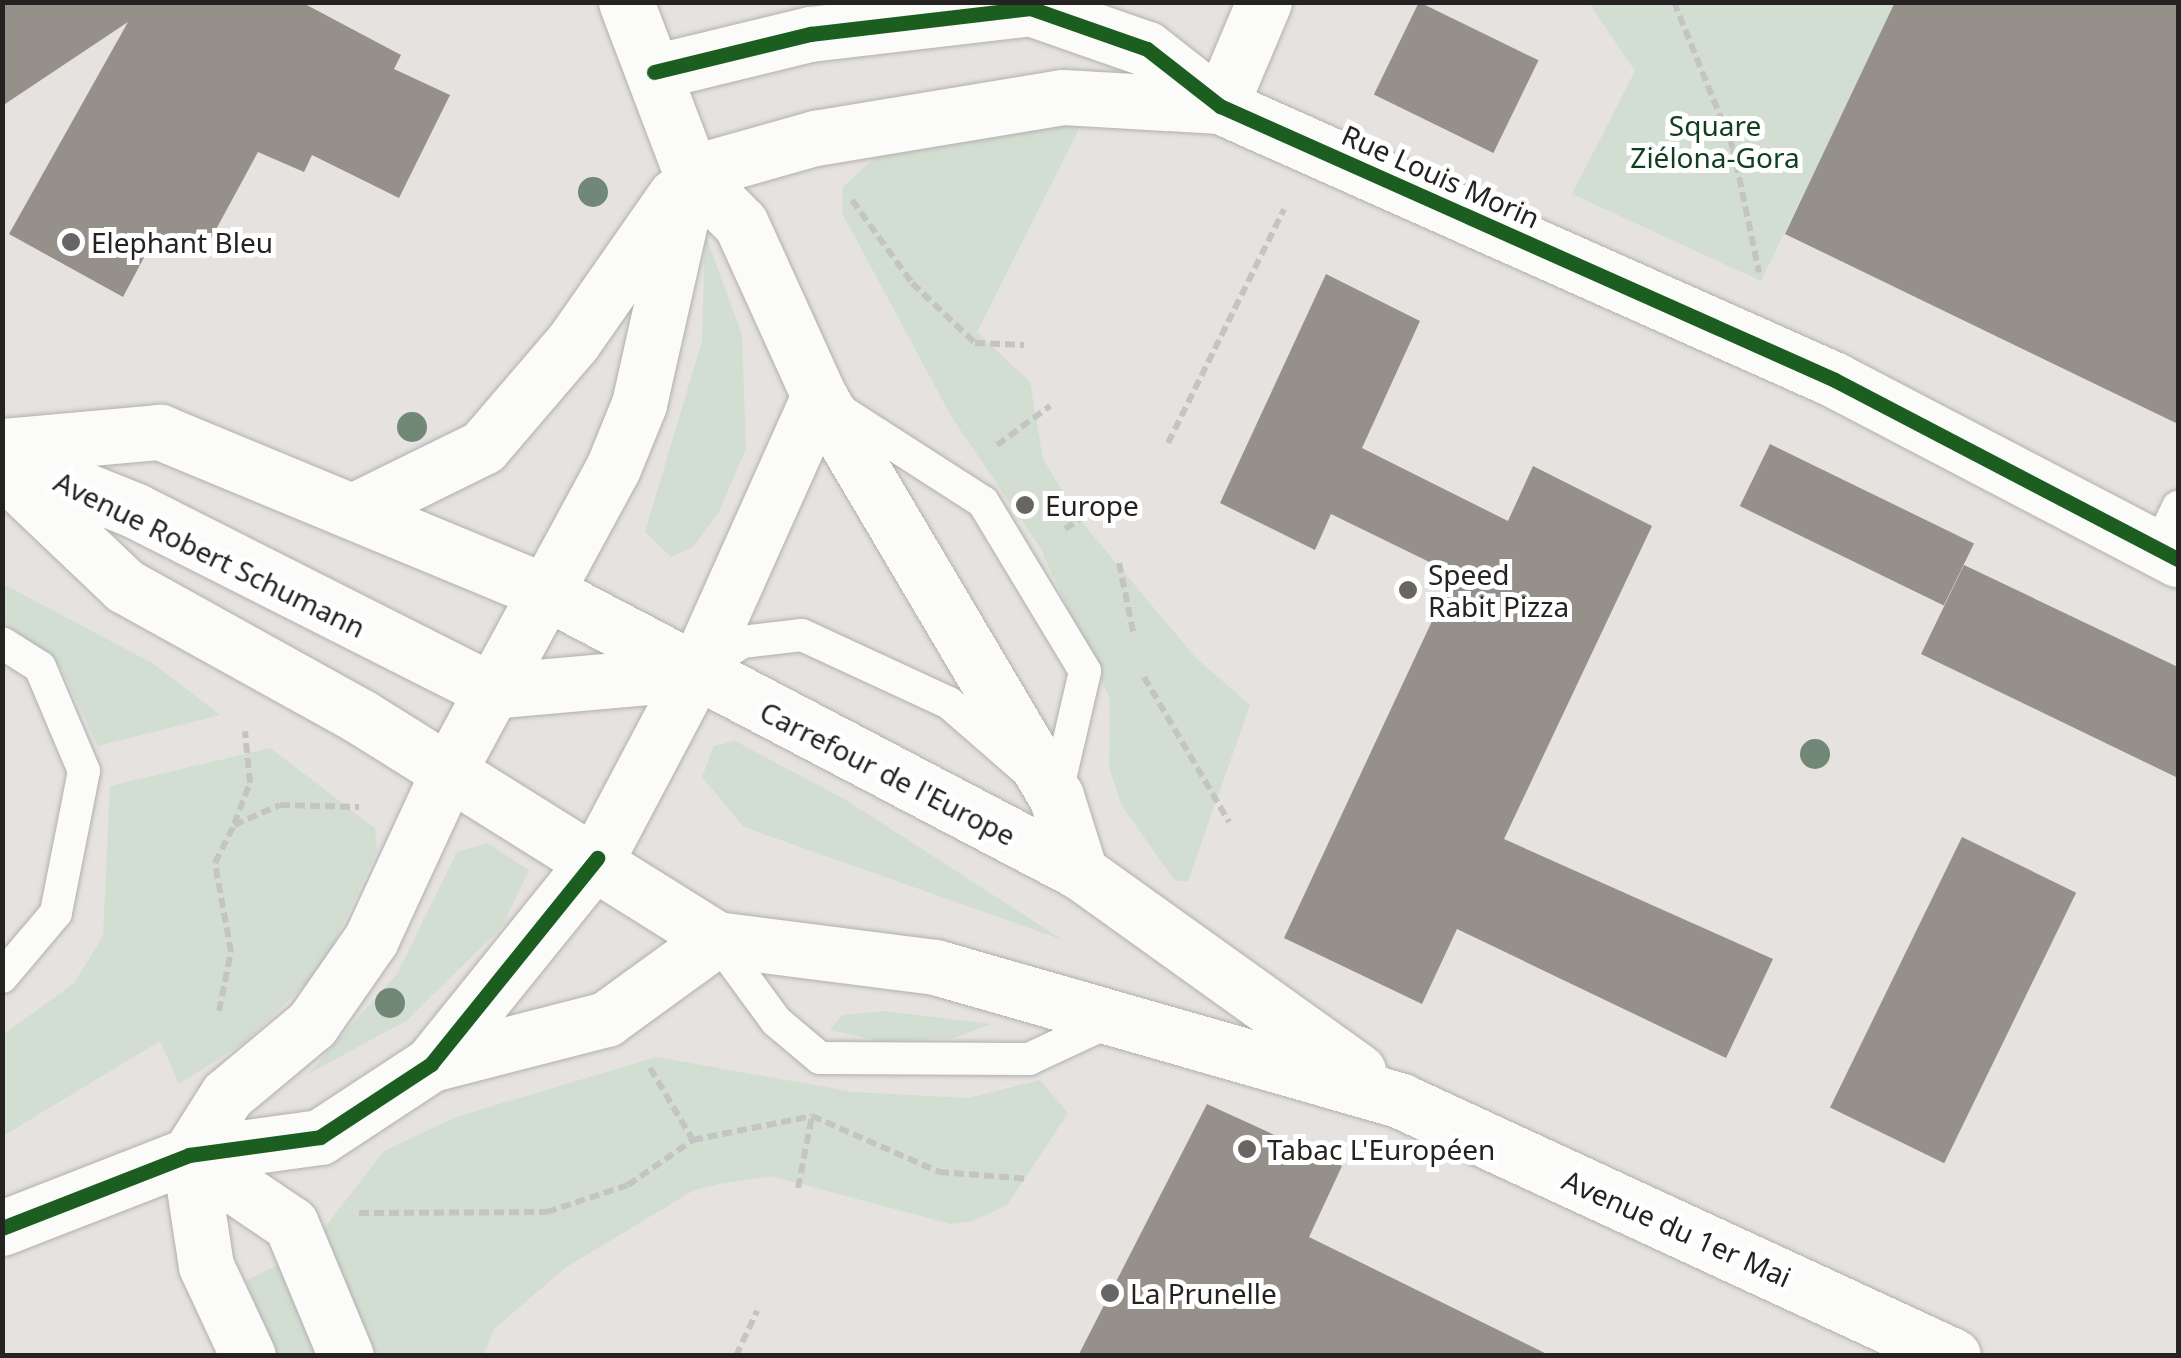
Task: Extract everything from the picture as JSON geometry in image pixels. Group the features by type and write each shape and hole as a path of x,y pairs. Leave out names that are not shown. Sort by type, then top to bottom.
{"main road":[{"path":"626,2 691,172 741,224 818,396 1056,796 1080,872"},
{"path":"1220,106 1264,2"},
{"name":"Rue Louis Morin","path":"654,72 810,34 1030,8 1147,49 1220,106 1736,335 2172,538"},
{"name":"Rue Louis Morin","path":"691,172 815,138 1063,97 1220,106"},
{"path":"356,510 483,447 574,342 691,172"},
{"path":"248,1356 206,1266 190,1155 227,1096 312,1024 371,940 449,770 548,593 638,404 691,172"},
{"path":"2,1228 190,1155 320,1137 431,1064 596,858 695,673 818,396"},
{"name":"Avenue Robert Schumann","path":"2,446 160,432 356,510"},
{"name":"Avenue Robert Schumann","path":"2,457 134,510 492,692"},
{"path":"2,469 125,586 361,717 596,858 716,939 935,967 1125,1015"},
{"name":"Carrefour de l'Europe","path":"356,510 548,593 1080,872"},
{"path":"492,692 695,673"},
{"name":"Avenue du 1er Mai","path":"1080,872 1402,1101"},
{"path":"431,1064 606,1019 716,939"},
{"name":"Avenue du 1er Mai","path":"1125,1015 1402,1101 1953,1356"},
{"path":"190,1155 291,1224 346,1356"}],"lane":[{"path":"695,673 742,642 802,635 949,704 1056,796 1084,671 982,502 818,396"},
{"path":"2,643 40,667 84,771 56,913 2,977"},
{"path":"716,939 776,1021 820,1058 1029,1059 1125,1015"}],"path":[{"path":"1674,2 1734,148 1761,282 1736,335"},
{"path":"843,188 912,283 975,343 1024,345"},
{"path":"1168,443 1290,199"},
{"path":"1119,563 1142,674 1230,822"},
{"path":"217,1020 231,952 215,863 250,783 240,721"},
{"path":"234,826 280,805 365,808"},
{"path":"648,1065 692,1140"},
{"path":"346,1215 546,1212 628,1186 692,1140 812,1116 939,1172 1028,1178"},
{"path":"736,1356 757,1311"}],"green space":[{"name":"Square Ziélona-Gora","path":"1589,3 1896,3 1761,281 1572,194 1635,71"},
{"path":"1072,118 1081,125 977,332 1030,382 1043,459 1080,520 1196,658 1250,705 1188,881 1175,881 1122,806 1109,768 1110,699 1039,546 951,416 842,213 843,187 877,156"},
{"path":"705,233 742,335 746,449 718,514 693,547 671,557 645,532 702,341"},
{"path":"3,584 154,664 220,715 98,746 59,664 3,621"},
{"path":"735,741 846,800 1063,940 744,827 702,777 714,746"},
{"path":"270,748 375,828 377,851 322,969 244,1043 179,1084 160,1041 3,1136 3,1035 74,983 103,936 110,786"},
{"path":"487,843 529,870 502,927 406,1021 308,1074 397,974 457,852"},
{"path":"884,1011 991,1024 954,1038 879,1041 830,1030 842,1015"},
{"path":"656,1057 854,1092 968,1098 1040,1080 1068,1113 1007,1205 973,1221 951,1224 771,1176 719,1184 694,1190 565,1268 494,1329 484,1355 362,1355 315,1240 384,1151 456,1117"},
{"path":"286,1260 322,1355 277,1355 246,1281"}],"building":[{"path":"2,2 303,3 401,55 394,69 450,95 399,198 312,155 304,172 258,152 201,257 157,233 123,297 9,234 128,22 2,106"},
{"path":"1419,2 1539,60 1493,153 1374,95"},
{"path":"1895,2 2178,2 2178,424 1785,234"},
{"path":"1326,274 1420,321 1362,448 1508,521 1533,466 1652,526 1504,839 1773,959 1726,1058 1457,929 1422,1004 1284,938 1454,574 1331,514 1315,550 1220,503"},
{"path":"1770,444 1974,544 1944,606 1740,506"},
{"path":"1964,565 2178,667 2178,778 1921,654"},
{"path":"1962,837 2076,893 1944,1163 1830,1108"},
{"path":"1207,1104 1342,1166 1309,1237 1551,1356 1078,1356"}],"cycle path":[{"path":"654,72 810,34 1030,8 1147,49 1220,106 1835,380 2178,559"},
{"path":"2,1228 189,1155 320,1137 431,1064 597,858"}],"place":[{"name":"Elephant Bleu","path":"71,242"},
{"name":"Europe","path":"1025,505"},
{"name":"Speed Rabit Pizza","path":"1408,590"},
{"name":"Tabac L'Européen","path":"1247,1149"},
{"name":"La Prunelle","path":"1110,1293"}]}
